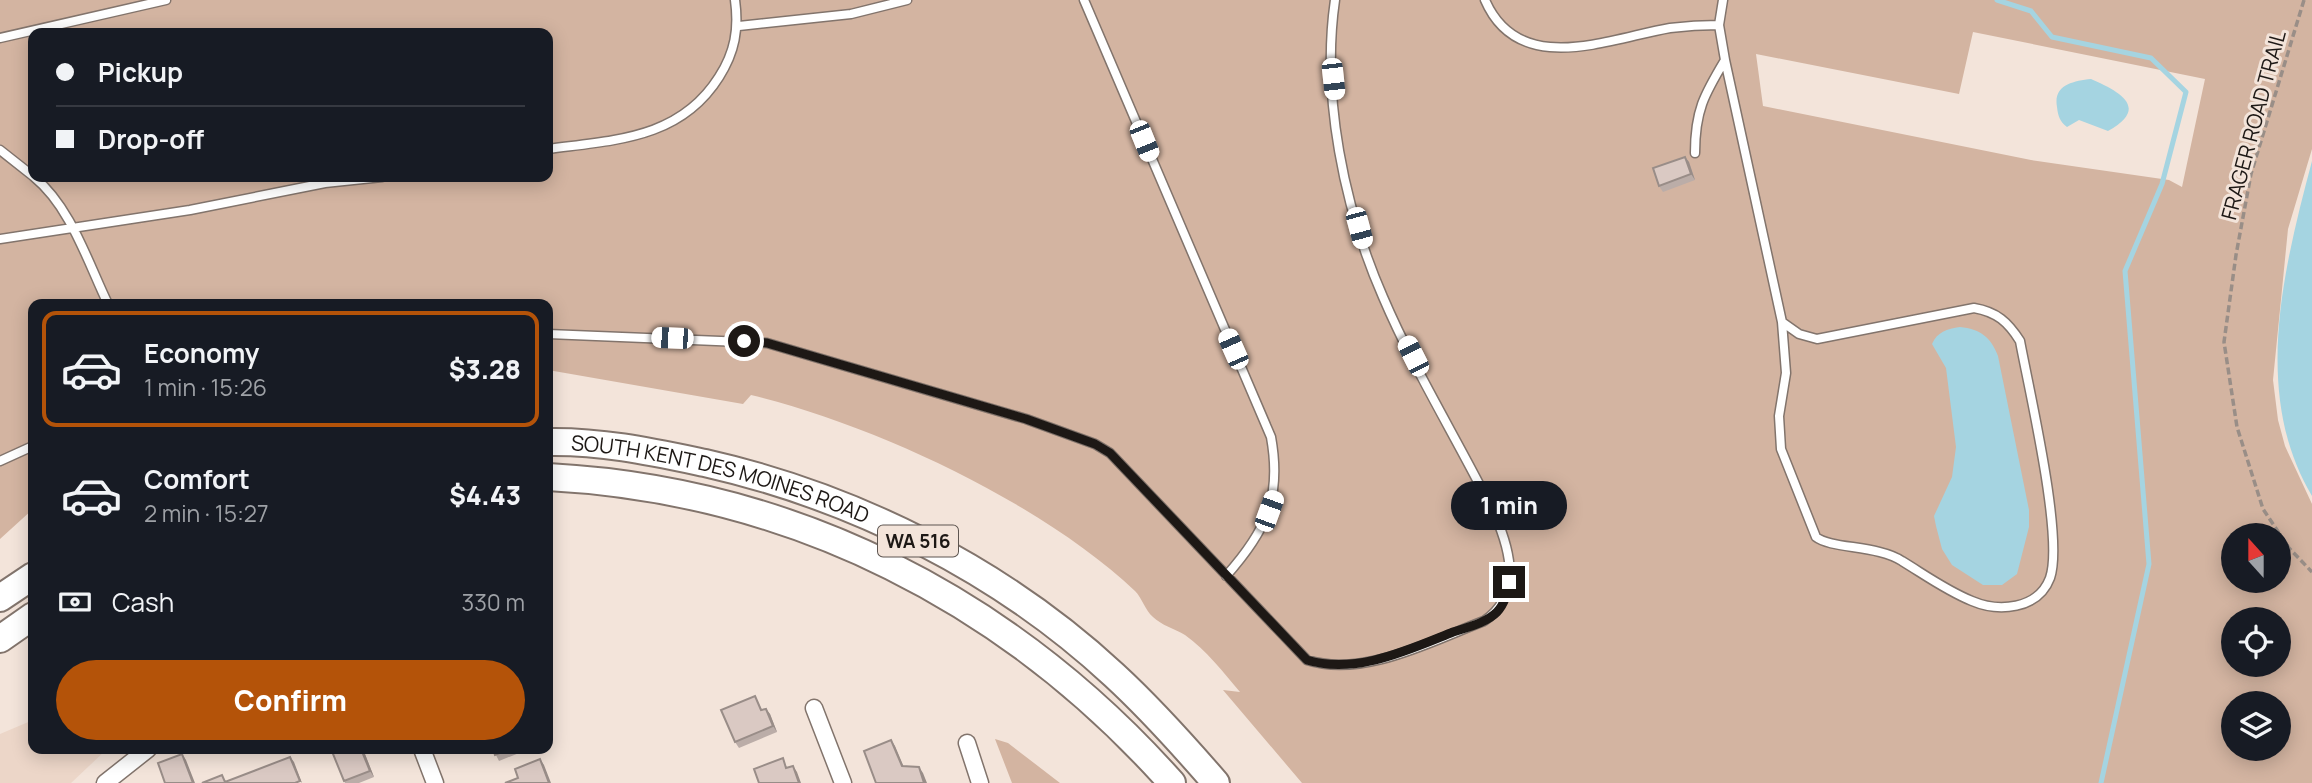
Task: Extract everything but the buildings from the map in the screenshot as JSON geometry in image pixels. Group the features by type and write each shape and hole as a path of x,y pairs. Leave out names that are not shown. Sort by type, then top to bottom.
{"highway":[{"name":"SOUTH KENT DES MOINES ROAD","path":"553,442 633,447 734,470 865,514 932,548 1064,633 1114,675 1216,783"},
{"name":"SOUTH KENT DES MOINES ROAD","path":"553,477 655,487 689,494 786,521 876,558 948,595 1042,659 1122,730 1172,783"},
{"path":"0,598 28,579"},
{"path":"0,639 28,619"}],"street":[{"path":"814,708 843,783"},
{"path":"967,743 980,783"},
{"path":"105,783 142,754"},
{"path":"424,754 435,783"}],"lane":[{"path":"40,28 166,0"},
{"path":"553,148 646,132 667,126 687,115 709,92 726,66 739,26 735,0"},
{"path":"739,26 851,14 907,0"},
{"path":"1084,0 1271,437 1275,460 1275,494 1263,527 1251,548 1226,576"},
{"path":"553,334 767,343 1071,435 1110,453 1307,660 1320,664 1346,664 1389,657 1484,621 1503,604 1509,582 1509,551 1503,534 1383,297 1364,247 1339,143 1331,58 1335,0"},
{"path":"1485,0 1507,29 1534,43 1561,49 1586,48 1670,28 1719,25"},
{"path":"1723,0 1719,25 1725,60 1782,322 1787,362 1779,416 1781,449 1816,537 1828,543 1882,552 1961,596 1987,605 2014,607 2043,591 2050,578 2054,539 2020,341 2006,320 1974,308 1817,340 1799,334 1782,322"},
{"path":"0,37 28,31"},
{"path":"1695,153 1696,119 1700,102 1725,60"},
{"path":"0,150 28,171"},
{"path":"39,182 53,197 71,227 106,299"},
{"path":"0,239 190,210 334,182"},
{"path":"0,461 28,448"}],"path":[{"name":"FRAGER ROAD TRAIL","path":"2304,0 2251,174 2224,342 2237,427 2263,509 2289,548 2312,572"}],"shaded area":[{"path":"0,0 2312,0 2312,149 2288,229 2273,380 2278,420 2285,446 2312,504 2312,783 1302,783 1223,690 1240,692 1207,655 1185,635 1156,620 1135,591 1053,527 955,471 850,426 799,408 751,395 743,404 553,371 553,299 28,299 28,514 0,539","holes":["1973,32 2205,79 2182,187 2169,180 2031,160 1763,106 1756,54 1959,94"]},
{"path":"28,722 28,754 102,754 71,783 0,783 0,734"},
{"path":"995,739 1008,743 1060,783 1012,783"}],"water":[{"path":"2091,79 2120,94 2129,107 2121,122 2108,131 2079,120 2067,127 2057,110 2061,89 2071,83"},
{"path":"2312,161 2312,496 2293,457 2282,416 2278,373 2284,287"},
{"path":"1960,327 1984,335 1998,356 2029,510 2029,527 2017,574 2002,585 1983,585 1952,565 1942,549 1934,516 1952,477 1956,447 1946,368 1932,344 1943,332"}],"waterway":[{"path":"1997,0 2031,11 2052,37 2151,58 2186,92 2162,184 2125,271 2149,564 2101,783"}],"route":[{"path":"744,341 767,343 1026,419 1095,444 1110,453 1307,660 1320,664 1346,664 1389,657 1484,621 1503,604 1509,582"}]}
